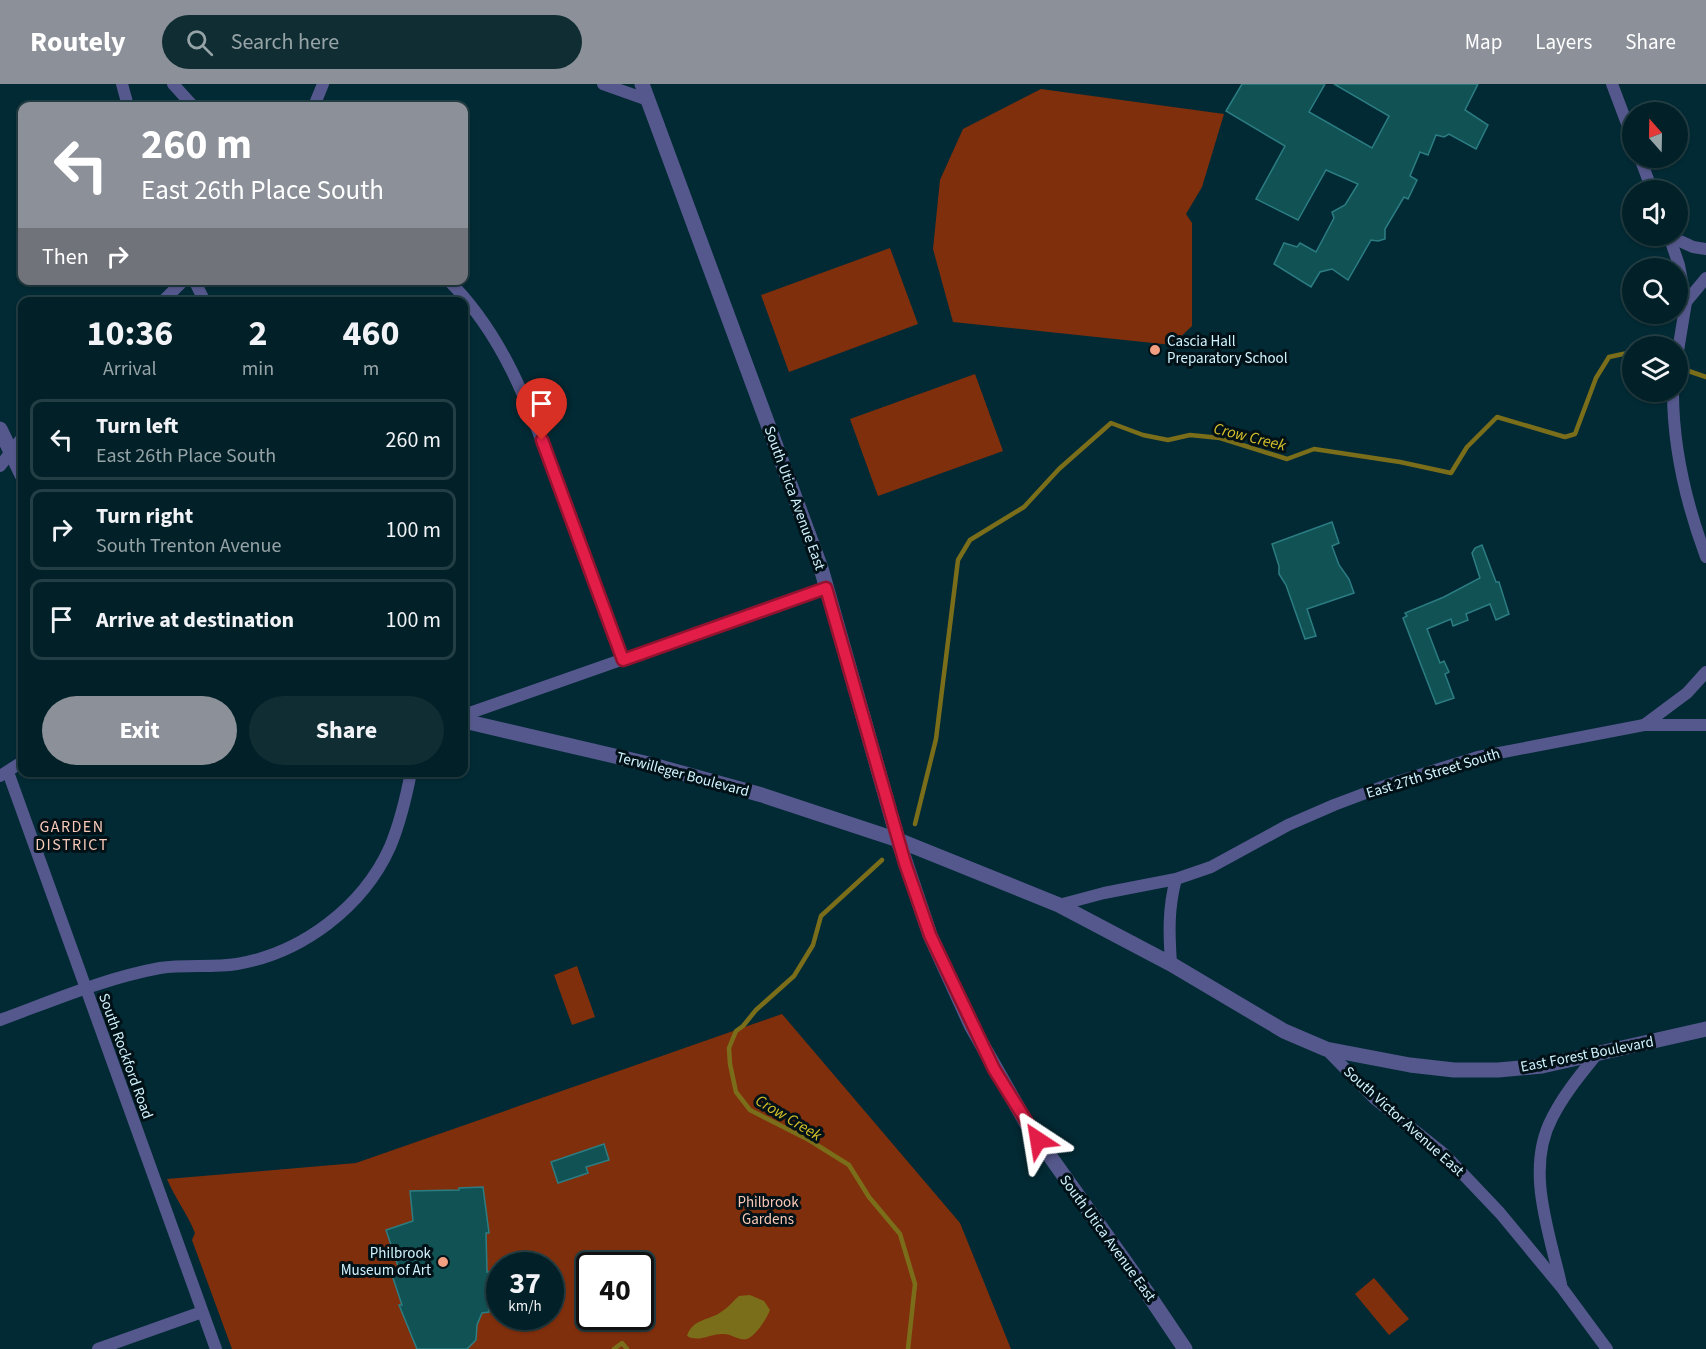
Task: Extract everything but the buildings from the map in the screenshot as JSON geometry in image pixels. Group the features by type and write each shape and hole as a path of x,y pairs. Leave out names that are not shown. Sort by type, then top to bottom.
{"street":[{"path":"122,84 127,102"},
{"path":"173,84 189,102"},
{"path":"316,102 323,84"},
{"path":"603,84 648,100"},
{"name":"South Utica Avenue East","path":"642,84 790,481 826,588 898,840 930,935 994,1069 1043,1148 1185,1349"},
{"path":"1612,84 1622,110"},
{"path":"1688,245 1706,249"},
{"path":"1688,300 1706,278"},
{"path":"167,297 179,285"},
{"path":"452,285 462,297"},
{"path":"468,305 512,367 534,418 623,660"},
{"path":"1673,402 1673,419 1685,494 1706,557"},
{"path":"0,429 18,467"},
{"path":"0,466 18,443"},
{"path":"468,714 826,588"},
{"path":"1644,725 1687,693 1706,672"},
{"name":"Terwilleger Boulevard","path":"468,722 649,764 751,792 898,840"},
{"name":"East 27th Street South","path":"1059,905 1104,893 1176,879 1211,867 1288,825 1387,785 1478,757 1644,725 1706,725"},
{"path":"4,774 18,765"},
{"name":"South Rockford Road","path":"4,774 86,989 216,1349"},
{"path":"0,1020 129,975 161,968 236,964 283,950 309,936 331,922 357,897 376,872 398,826 410,777"},
{"path":"898,840 1059,905"},
{"path":"1171,964 1168,922 1170,900 1176,879"},
{"name":"South Victor Avenue East","path":"1059,905 1171,964 1284,1031 1326,1049 1375,1099 1444,1154 1500,1213 1562,1288 1607,1349"},
{"name":"East Forest Boulevard","path":"1326,1049 1400,1064 1454,1070 1498,1070 1542,1066 1706,1029"},
{"name":"South Victor Avenue East","path":"1562,1288 1544,1212 1540,1160 1551,1120 1564,1097 1597,1054"},
{"path":"98,1349 202,1312"}],"green space":[{"path":"1041,89 1224,114 1202,187 1186,214 1192,223 1192,326 1172,345 953,322 933,249 940,180 963,129"},
{"path":"890,248 918,324 789,372 761,295"},
{"path":"975,374 1003,451 878,496 850,419"},
{"path":"577,966 595,1017 572,1025 554,975"},
{"name":"Philbrook Gardens","path":"782,1014 960,1223 1011,1349 232,1349 192,1240 195,1233 167,1179 356,1163"},
{"path":"1374,1278 1409,1319 1389,1335 1355,1294"}],"shaded area":[{"path":"750,1295 764,1301 770,1310 761,1326 747,1339 724,1334 701,1338 687,1336 689,1330 697,1323 717,1315 739,1296"}],"waterway":[{"name":"Crow Creek","path":"915,824 936,739 958,560 970,540 1024,507 1059,469 1111,423 1143,435 1168,440 1190,435 1220,438 1287,459 1314,449 1400,462 1451,473 1467,447 1497,417 1565,437 1575,434 1596,378 1609,357 1622,354"},
{"name":"Crow Creek","path":"1688,371 1706,377"},
{"name":"Crow Creek","path":"882,860 821,916 813,945 794,976 736,1031 729,1048 736,1092 750,1110 809,1140 849,1165 869,1197 900,1234 915,1284 908,1349"},
{"path":"614,1349 622,1343 627,1349"}],"place":[{"name":"Cascia Hall Preparatory School","path":"1155,350"},
{"name":"Philbrook Museum of Art","path":"443,1262"}],"district":[{"name":"GARDEN DISTRICT","path":"72,835"}],"route":[{"path":"542,440 623,660 826,588 905,863 930,935 948,977 994,1069 1038,1140"}]}
